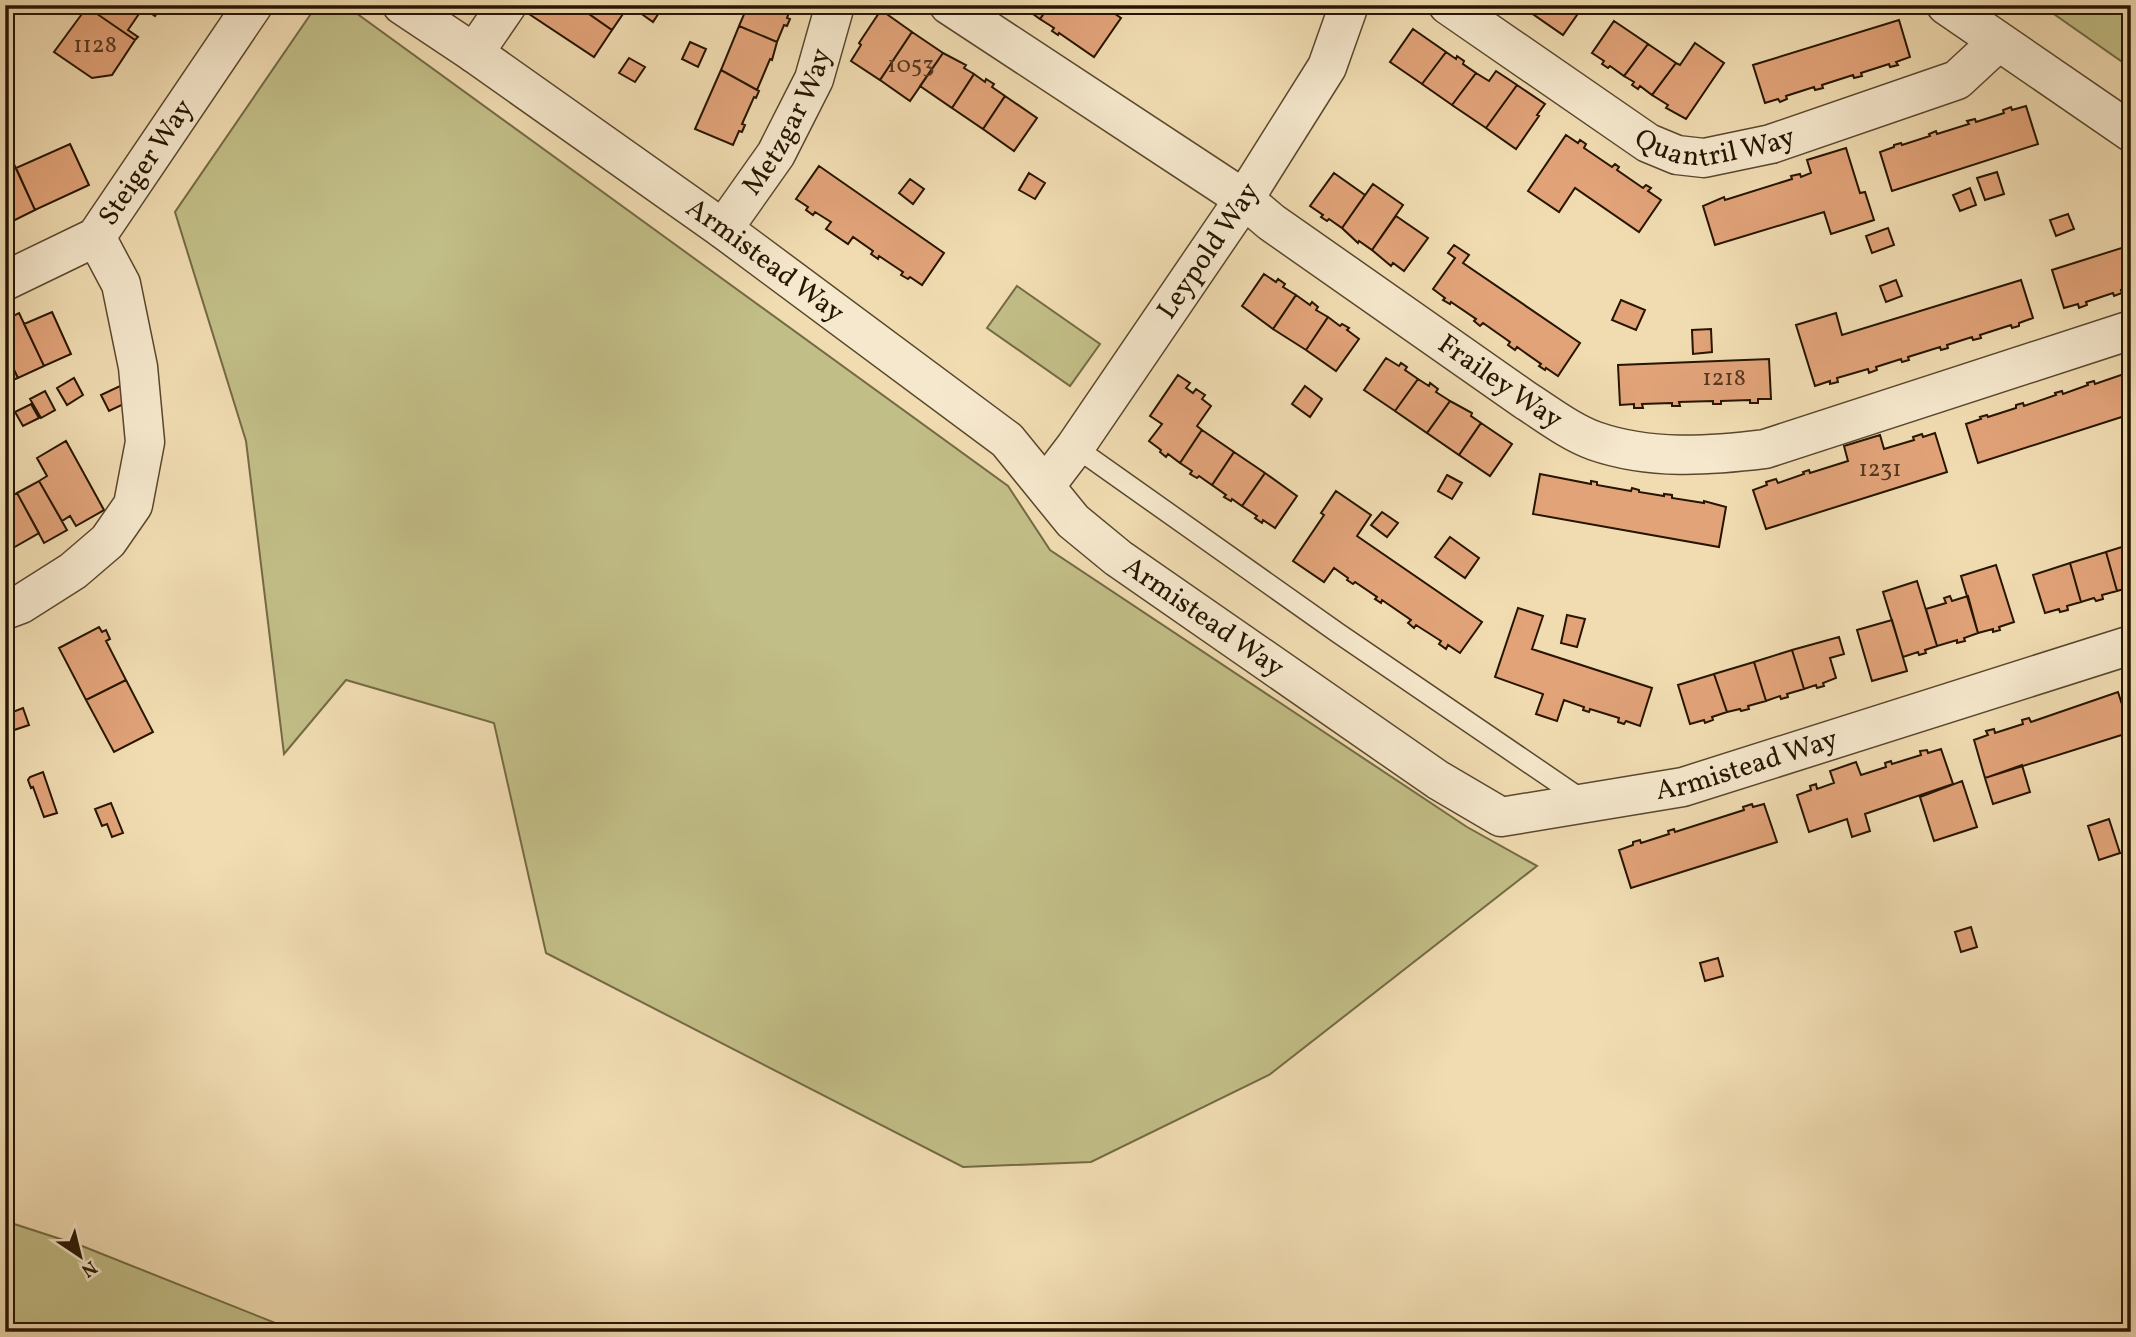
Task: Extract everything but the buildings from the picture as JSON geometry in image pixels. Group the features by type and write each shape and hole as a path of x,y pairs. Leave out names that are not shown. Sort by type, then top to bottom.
{"street":[{"name":"Steiger Way","path":"5,282 96,237 253,5"},
{"name":"Armistead Way","path":"402,5 723,229 1007,440 1073,521 1118,558 1438,780 1501,817 1683,787 2131,645"},
{"path":"474,53 507,5"},
{"name":"Metzgar Way","path":"723,229 776,154 814,79 835,5"},
{"name":"Frailey Way","path":"949,5 1244,198 1271,222 1562,424 1592,440 1636,452 1708,456 1765,449 2131,330"},
{"name":"Leypold Way","path":"1046,485 1076,447 1244,198 1327,67 1349,5"},
{"name":"Quantril Way","path":"1448,5 1648,143 1676,155 1704,159 1770,144 1957,80 1998,43"},
{"path":"1947,5 1998,43 2131,132"},
{"path":"5,610 21,604 73,571 108,541 133,505 145,442 138,366 121,285 96,237"}],"lane":[{"path":"1076,447 1338,633 1589,804"}],"shaded area":[{"path":"317,5 345,5 1008,486 1050,550 1467,827 1537,866 1269,1075 1091,1162 963,1167 546,953 494,723 346,680 284,754 246,441 175,212"},
{"path":"2041,5 2131,5 2131,68"},
{"path":"1017,286 1100,344 1070,386 987,328"},
{"path":"5,1221 82,1246 298,1332 5,1332"}]}
